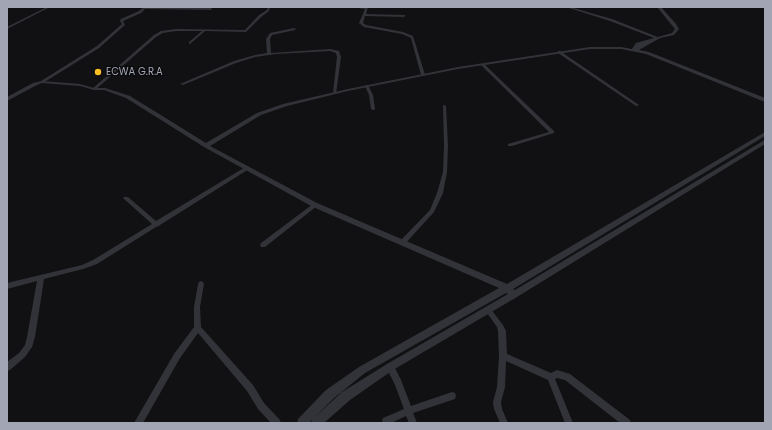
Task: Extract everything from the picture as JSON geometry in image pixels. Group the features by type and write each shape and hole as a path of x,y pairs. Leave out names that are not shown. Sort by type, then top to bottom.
{"street":[{"path":"7,28 48,7"},
{"path":"7,99 35,84 42,82 98,46 124,24 121,21 122,20 140,12 145,7 211,9"},
{"path":"94,89 159,34 172,30 246,31 270,7"},
{"path":"351,7 367,7 361,23 365,26 403,33 412,37 423,75"},
{"path":"567,7 611,20 658,38"},
{"path":"635,48 658,38 673,34 677,29 675,24 659,7"},
{"path":"364,15 404,16"},
{"path":"190,43 204,30"},
{"path":"268,54 268,39 271,34 294,30"},
{"path":"206,146 259,114 285,105 335,93 483,64 559,52 590,48 642,47 658,38"},
{"path":"642,47 647,53"},
{"path":"635,48 765,100"},
{"path":"182,84 235,62 268,54 323,51 338,52 339,57 335,93"},
{"path":"559,52 637,106"},
{"path":"483,64 552,132 510,145"},
{"path":"42,82 94,89 105,89 128,97 206,146 315,204 507,288 514,295"},
{"path":"368,86 373,109"},
{"path":"402,243 432,211 440,193 445,172 446,146 444,106"},
{"path":"316,423 346,396 390,367 514,295 759,143 765,134"},
{"path":"302,423 330,394 362,370 759,143"},
{"path":"7,286 41,278 95,262 247,168"},
{"path":"126,198 157,225"},
{"path":"263,245 315,204"},
{"path":"7,367 22,355 28,347 41,278"},
{"path":"201,284 197,307 198,328 250,388 261,406 277,423"},
{"path":"488,310 500,325 502,331 503,356 501,387 497,402 498,409 504,423"},
{"path":"138,423 176,356 198,328"},
{"path":"503,356 550,377 569,423"},
{"path":"390,367 398,383 413,423"},
{"path":"550,377 557,374 567,377 627,423"},
{"path":"386,421 408,411 452,396"}],"place":[{"name":"ECWA G.R.A","path":"98,72"}]}
